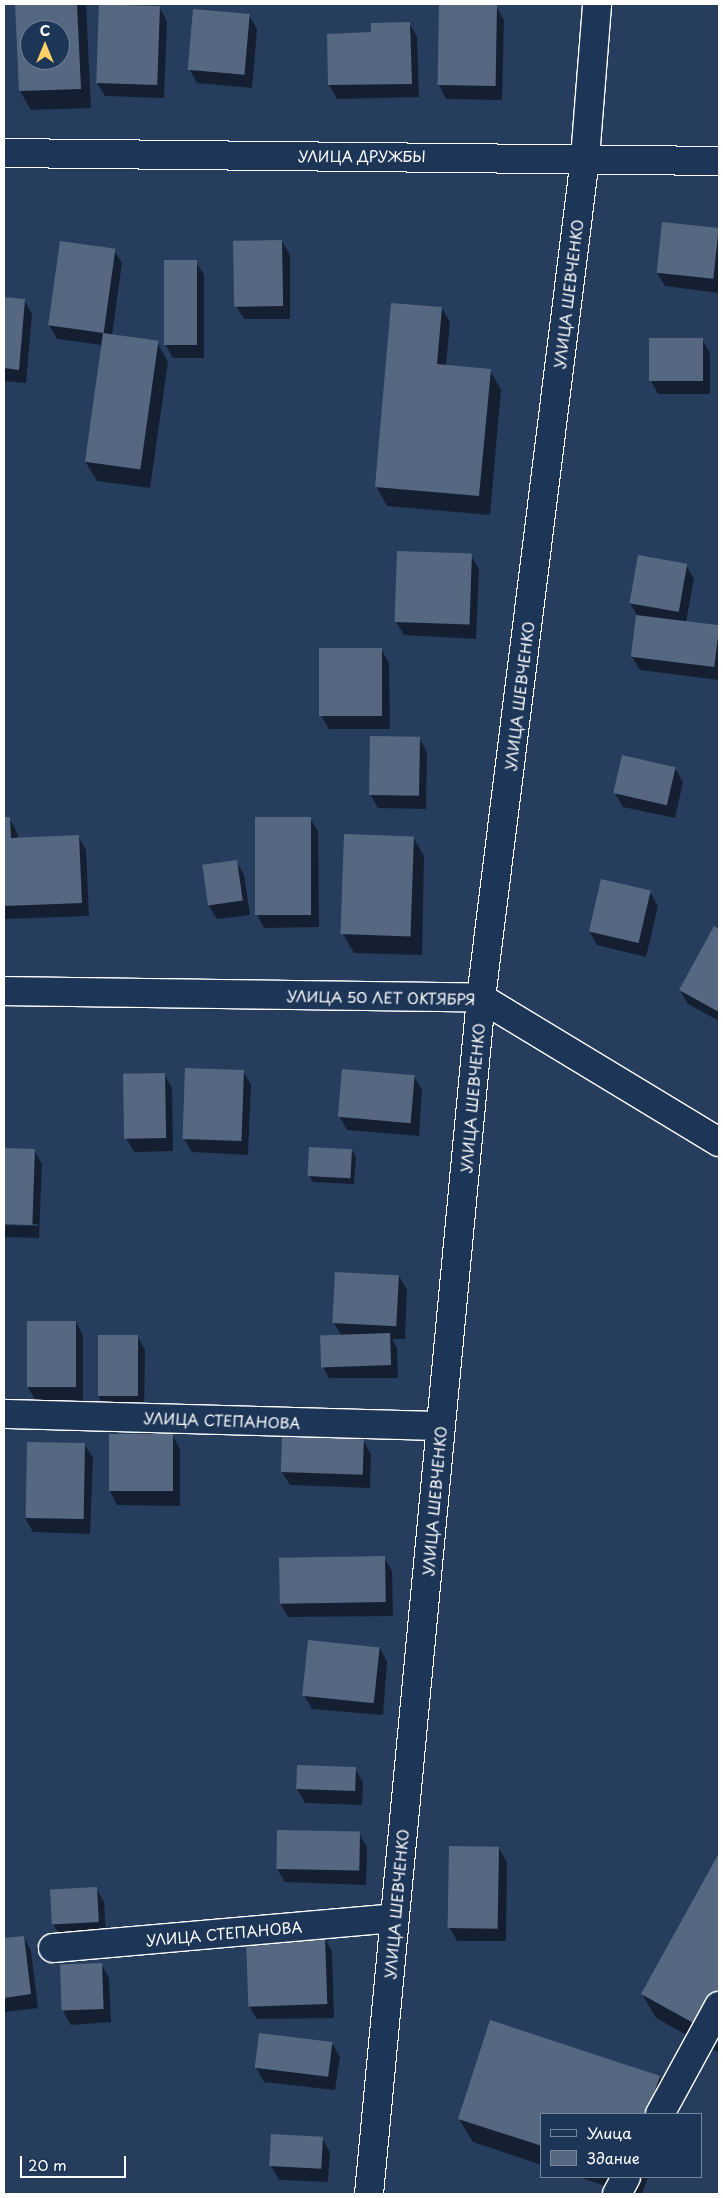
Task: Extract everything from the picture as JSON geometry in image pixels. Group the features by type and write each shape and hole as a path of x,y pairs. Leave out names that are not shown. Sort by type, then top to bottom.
{"street":[{"name":"УЛИЦА ШЕВЧЕНКО","path":"369,2194 481,998 585,158 597,4"},
{"name":"УЛИЦА ДРУЖБЫ","path":"4,153 585,158 719,161"},
{"name":"УЛИЦА 50 ЛЕТ ОКТЯБРЯ","path":"4,992 481,998 719,1142"},
{"name":"УЛИЦА СТЕПАНОВА","path":"4,1414 441,1426"},
{"name":"УЛИЦА СТЕПАНОВА","path":"53,1948 395,1918"},
{"path":"661,2113 719,2006"},
{"path":"617,2194 625,2178"}],"building":[{"path":"15,4 77,4 81,89 19,91"},
{"path":"99,4 160,6 157,85 96,83"},
{"path":"439,4 497,5 496,86 438,85"},
{"path":"193,9 250,14 244,75 188,70"},
{"path":"410,22 412,84 328,85 327,34 371,32 371,23"},
{"path":"662,222 719,228 713,279 657,273"},
{"path":"282,240 283,306 234,307 233,241"},
{"path":"60,241 115,249 104,333 48,325"},
{"path":"164,260 197,260 197,345 164,345"},
{"path":"4,297 25,299 19,370 4,368"},
{"path":"391,303 442,307 437,364 491,369 479,496 375,487"},
{"path":"103,333 158,341 140,470 85,462"},
{"path":"649,338 703,338 703,381 649,381"},
{"path":"397,551 472,554 469,625 395,622"},
{"path":"638,555 687,564 679,612 629,603"},
{"path":"636,615 719,625 714,667 631,657"},
{"path":"319,648 382,648 382,716 319,716"},
{"path":"370,736 420,737 419,796 369,795"},
{"path":"622,755 676,767 667,805 613,793"},
{"path":"4,817 10,817 11,838 79,835 82,903 4,906"},
{"path":"255,817 311,817 311,915 255,915"},
{"path":"344,834 414,836 410,936 341,934"},
{"path":"237,860 243,901 208,905 202,865"},
{"path":"601,879 651,890 639,943 589,932"},
{"path":"714,926 719,929 719,1012 679,990"},
{"path":"185,1068 244,1070 241,1141 183,1139"},
{"path":"342,1069 415,1075 411,1123 338,1117"},
{"path":"165,1073 166,1138 124,1139 123,1074"},
{"path":"309,1147 352,1149 350,1178 307,1176"},
{"path":"4,1148 35,1149 32,1225 4,1224"},
{"path":"335,1272 399,1275 396,1326 332,1323"},
{"path":"27,1321 76,1321 76,1387 27,1387"},
{"path":"390,1333 391,1365 321,1367 320,1335"},
{"path":"98,1335 138,1335 138,1396 98,1396"},
{"path":"109,1434 173,1434 173,1491 109,1491"},
{"path":"282,1436 364,1439 363,1475 281,1472"},
{"path":"27,1442 85,1443 84,1519 26,1518"},
{"path":"385,1556 386,1602 280,1604 279,1558"},
{"path":"308,1640 380,1648 374,1703 302,1696"},
{"path":"297,1765 356,1767 355,1791 296,1789"},
{"path":"277,1830 360,1831 359,1870 276,1869"},
{"path":"449,1846 499,1847 498,1929 448,1928"},
{"path":"719,1853 719,2006 706,2030 641,1994"},
{"path":"97,1887 99,1922 52,1924 50,1889"},
{"path":"24,1936 31,1994 4,1998 4,1938"},
{"path":"325,1937 327,2004 248,2007 246,1940"},
{"path":"102,1963 104,2009 62,2010 60,1964"},
{"path":"490,2020 660,2076 647,2113 540,2113 540,2145 458,2119"},
{"path":"259,2033 332,2042 328,2077 255,2068"},
{"path":"271,2134 323,2137 321,2169 269,2166"}]}
